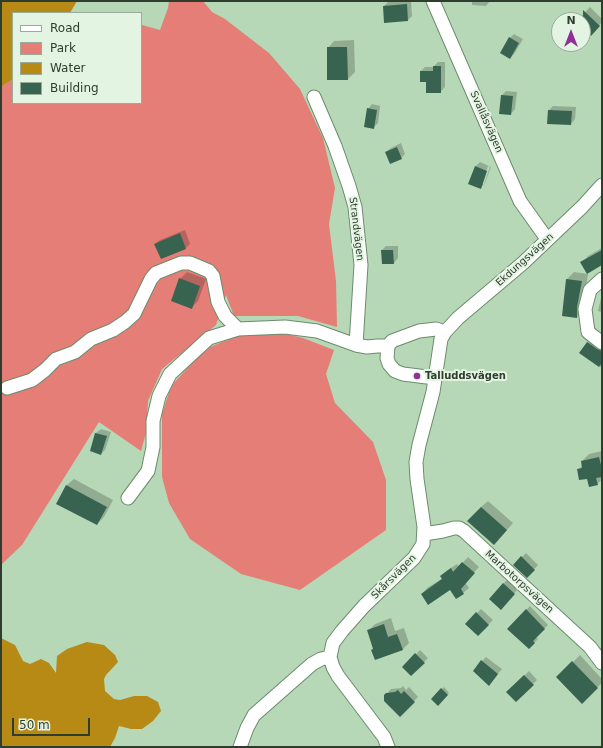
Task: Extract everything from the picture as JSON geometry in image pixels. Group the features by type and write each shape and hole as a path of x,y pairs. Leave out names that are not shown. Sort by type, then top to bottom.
{"street":[{"name":"Svallåsvägen","path":"433,1 520,201 547,239"},
{"name":"Strandvägen","path":"314,97 335,146 355,207 361,265 356,345"},
{"name":"Ekdungsvägen","path":"445,332 458,318 517,267 582,207 602,185"},
{"path":"7,388 32,380 56,359 75,352 91,339 113,330 125,322 134,314 150,279 156,273 181,263 190,263 209,271 213,276 218,302 225,316 238,329"},
{"path":"602,279 590,290 585,309 588,332 602,343"},
{"path":"128,498 148,471 153,447 153,421 159,396 170,374 209,338 238,329 265,327 299,328 317,331 356,345 367,347 388,346"},
{"path":"435,378 403,374 395,371 389,364 387,358 388,346 392,341 419,331 436,329 445,332"},
{"name":"Skårsvägen","path":"330,657 333,643 342,631 364,606 414,558 423,544 424,534 416,462 433,392 439,349 445,332"},
{"name":"Marbotorpsvägen","path":"424,534 454,528 464,531 590,647 602,663"},
{"path":"240,747 254,715 312,664 321,659 330,657 338,676 384,737 388,747"}],"green space":[{"path":"169,1 203,1 212,12 225,19 269,53 300,89 323,138 335,188 329,224 336,281 337,327 298,316 234,316 226,295 216,325 162,369 148,401 146,433 141,451 99,422 22,545 1,565 1,87 12,80 12,104 142,104 142,25 160,30"},
{"path":"277,332 303,338 334,350 326,374 335,403 373,442 386,480 386,530 300,590 241,574 190,539 169,503 162,477 162,414 171,386 194,361 210,347 237,336"}],"water":[{"path":"1,1 77,1 71,12 12,12 12,80 1,87"},
{"path":"1,638 15,645 23,661 30,664 41,659 49,663 56,673 57,656 67,649 87,642 104,645 115,655 118,662 104,679 105,691 114,699 120,700 134,696 147,696 158,702 161,711 153,721 142,729 131,729 119,726 110,747 1,747"}],"building":[{"path":"407,4 408,21 384,23 383,6"},
{"path":"591,18 600,26 591,36"},
{"path":"509,37 519,43 510,59 500,53"},
{"path":"327,47 347,47 348,80 327,80"},
{"path":"433,66 441,66 441,93 426,93 426,82 420,82 420,71 433,71"},
{"path":"501,95 513,96 511,115 499,114"},
{"path":"367,108 377,110 374,129 364,127"},
{"path":"548,110 572,111 571,125 547,124"},
{"path":"397,147 402,159 390,164 385,152"},
{"path":"475,166 487,171 481,189 468,184"},
{"path":"180,233 186,249 161,259 154,244"},
{"path":"381,250 393,250 394,264 382,264"},
{"path":"602,250 602,265 587,274 580,262"},
{"path":"179,278 200,286 192,309 171,301"},
{"path":"566,279 582,281 577,307 577,318 562,316"},
{"path":"587,342 602,351 602,363 599,367 579,353"},
{"path":"95,433 107,436 101,455 90,451"},
{"path":"599,457 602,477 596,478 598,485 589,487 587,479 579,480 577,469 582,468 581,461"},
{"path":"66,485 107,507 97,525 56,504"},
{"path":"481,507 507,530 494,545 467,521"},
{"path":"521,556 535,570 527,578 513,565"},
{"path":"462,562 475,573 461,589 464,594 456,599 450,590 428,605 421,594 442,579 440,576 451,568 453,572"},
{"path":"503,583 515,594 501,610 489,599"},
{"path":"526,609 545,629 533,641 535,643 529,649 507,629"},
{"path":"476,612 489,625 478,636 465,624"},
{"path":"384,624 388,637 397,634 403,650 375,660 371,650 373,649 367,630"},
{"path":"415,653 425,663 411,676 402,667"},
{"path":"481,660 498,674 489,686 473,671"},
{"path":"572,661 598,688 582,704 556,677"},
{"path":"524,675 534,685 516,702 506,692"},
{"path":"441,688 448,695 438,706 431,699"},
{"path":"398,690 401,694 404,691 415,702 400,717 384,701 384,695 386,693 395,692"}],"place":[{"name":"Talluddsvägen","path":"417,376"}]}
